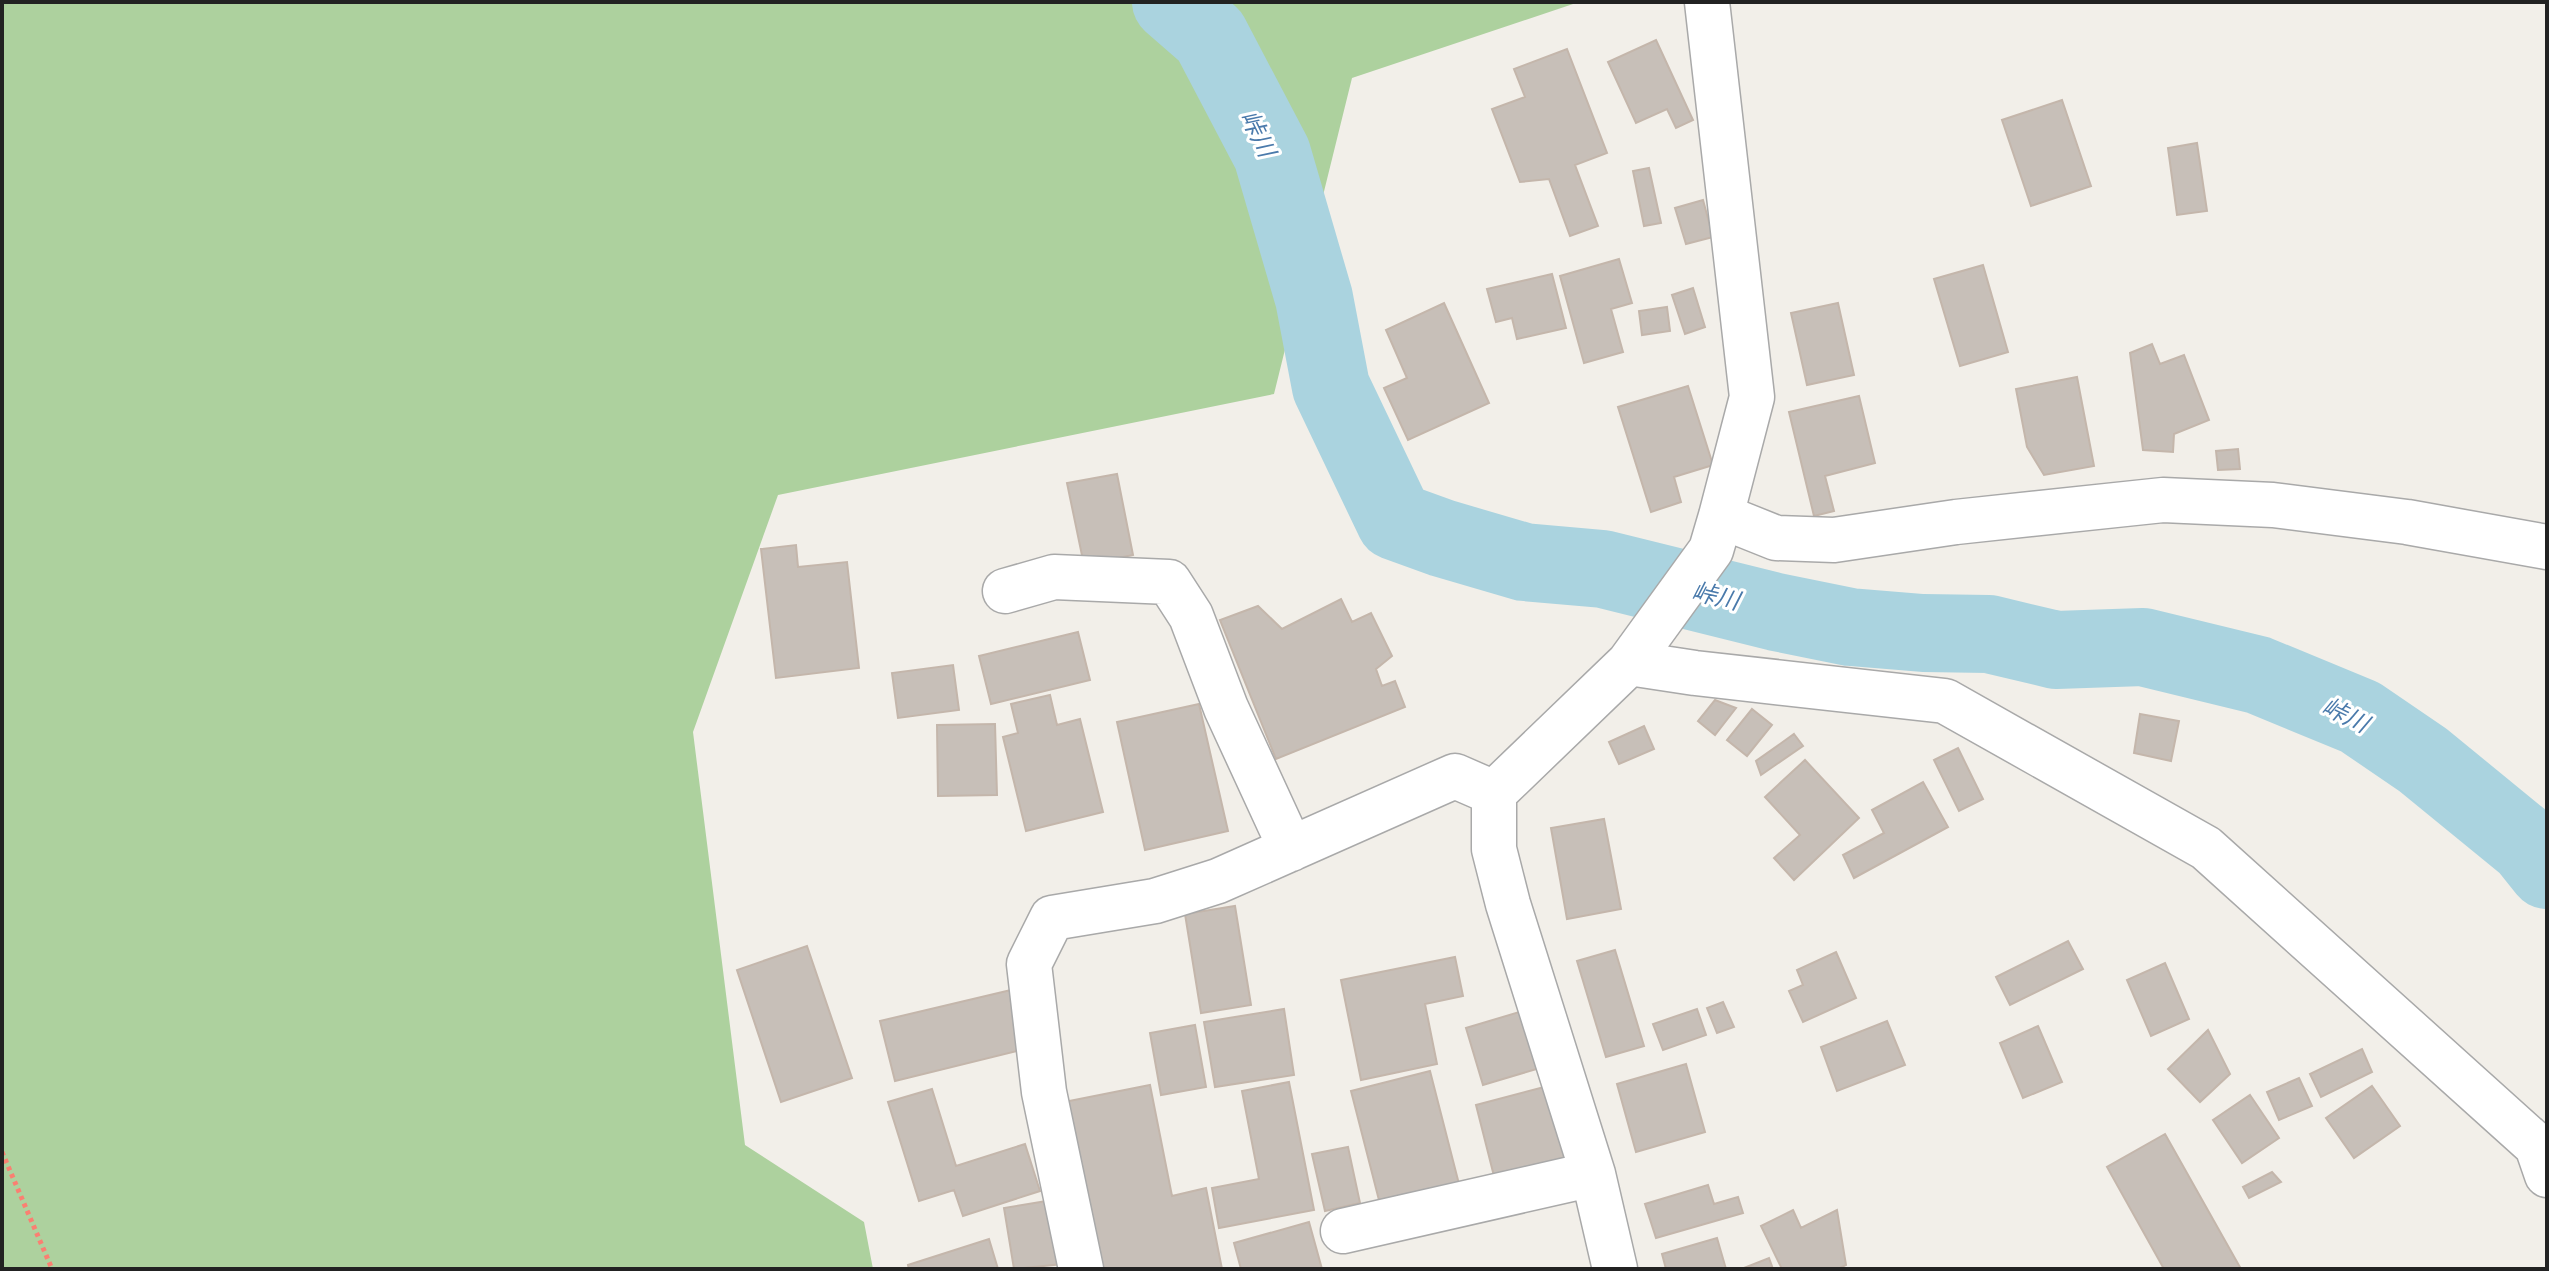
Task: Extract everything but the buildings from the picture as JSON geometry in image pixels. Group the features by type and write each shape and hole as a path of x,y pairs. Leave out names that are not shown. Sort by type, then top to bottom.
{"street":[{"path":"1615,1269 1593,1174 1508,904 1494,849 1494,793 1629,663 1716,533 1752,397 1707,2"},
{"path":"1716,533 1834,540 1956,522 2163,500 2273,505 2407,522 2547,547"},
{"path":"1005,591 1054,577 1169,582 1191,616 1226,708 1291,849"},
{"path":"1629,663 1945,701 2206,848 2537,1146 2547,1175"},
{"path":"1081,1269 1044,1092 1029,964 1052,918 1155,901 1218,881 1455,776 1494,793"},
{"path":"1343,1231 1593,1174"}],"path":[{"path":"2,1152 52,1269"}],"green space":[{"path":"2,2 1579,2 1352,78 1274,394 778,495 693,732 745,1145 864,1222 873,1269 2,1269"}],"waterway":[{"name":"峠川","path":"1171,2 1210,36 1272,154 1314,298 1331,387 1395,521 1524,562 1603,569 1850,627 1989,634 2056,650 2143,647 2258,675 2360,717 2423,760 2527,845 2547,870"}]}
